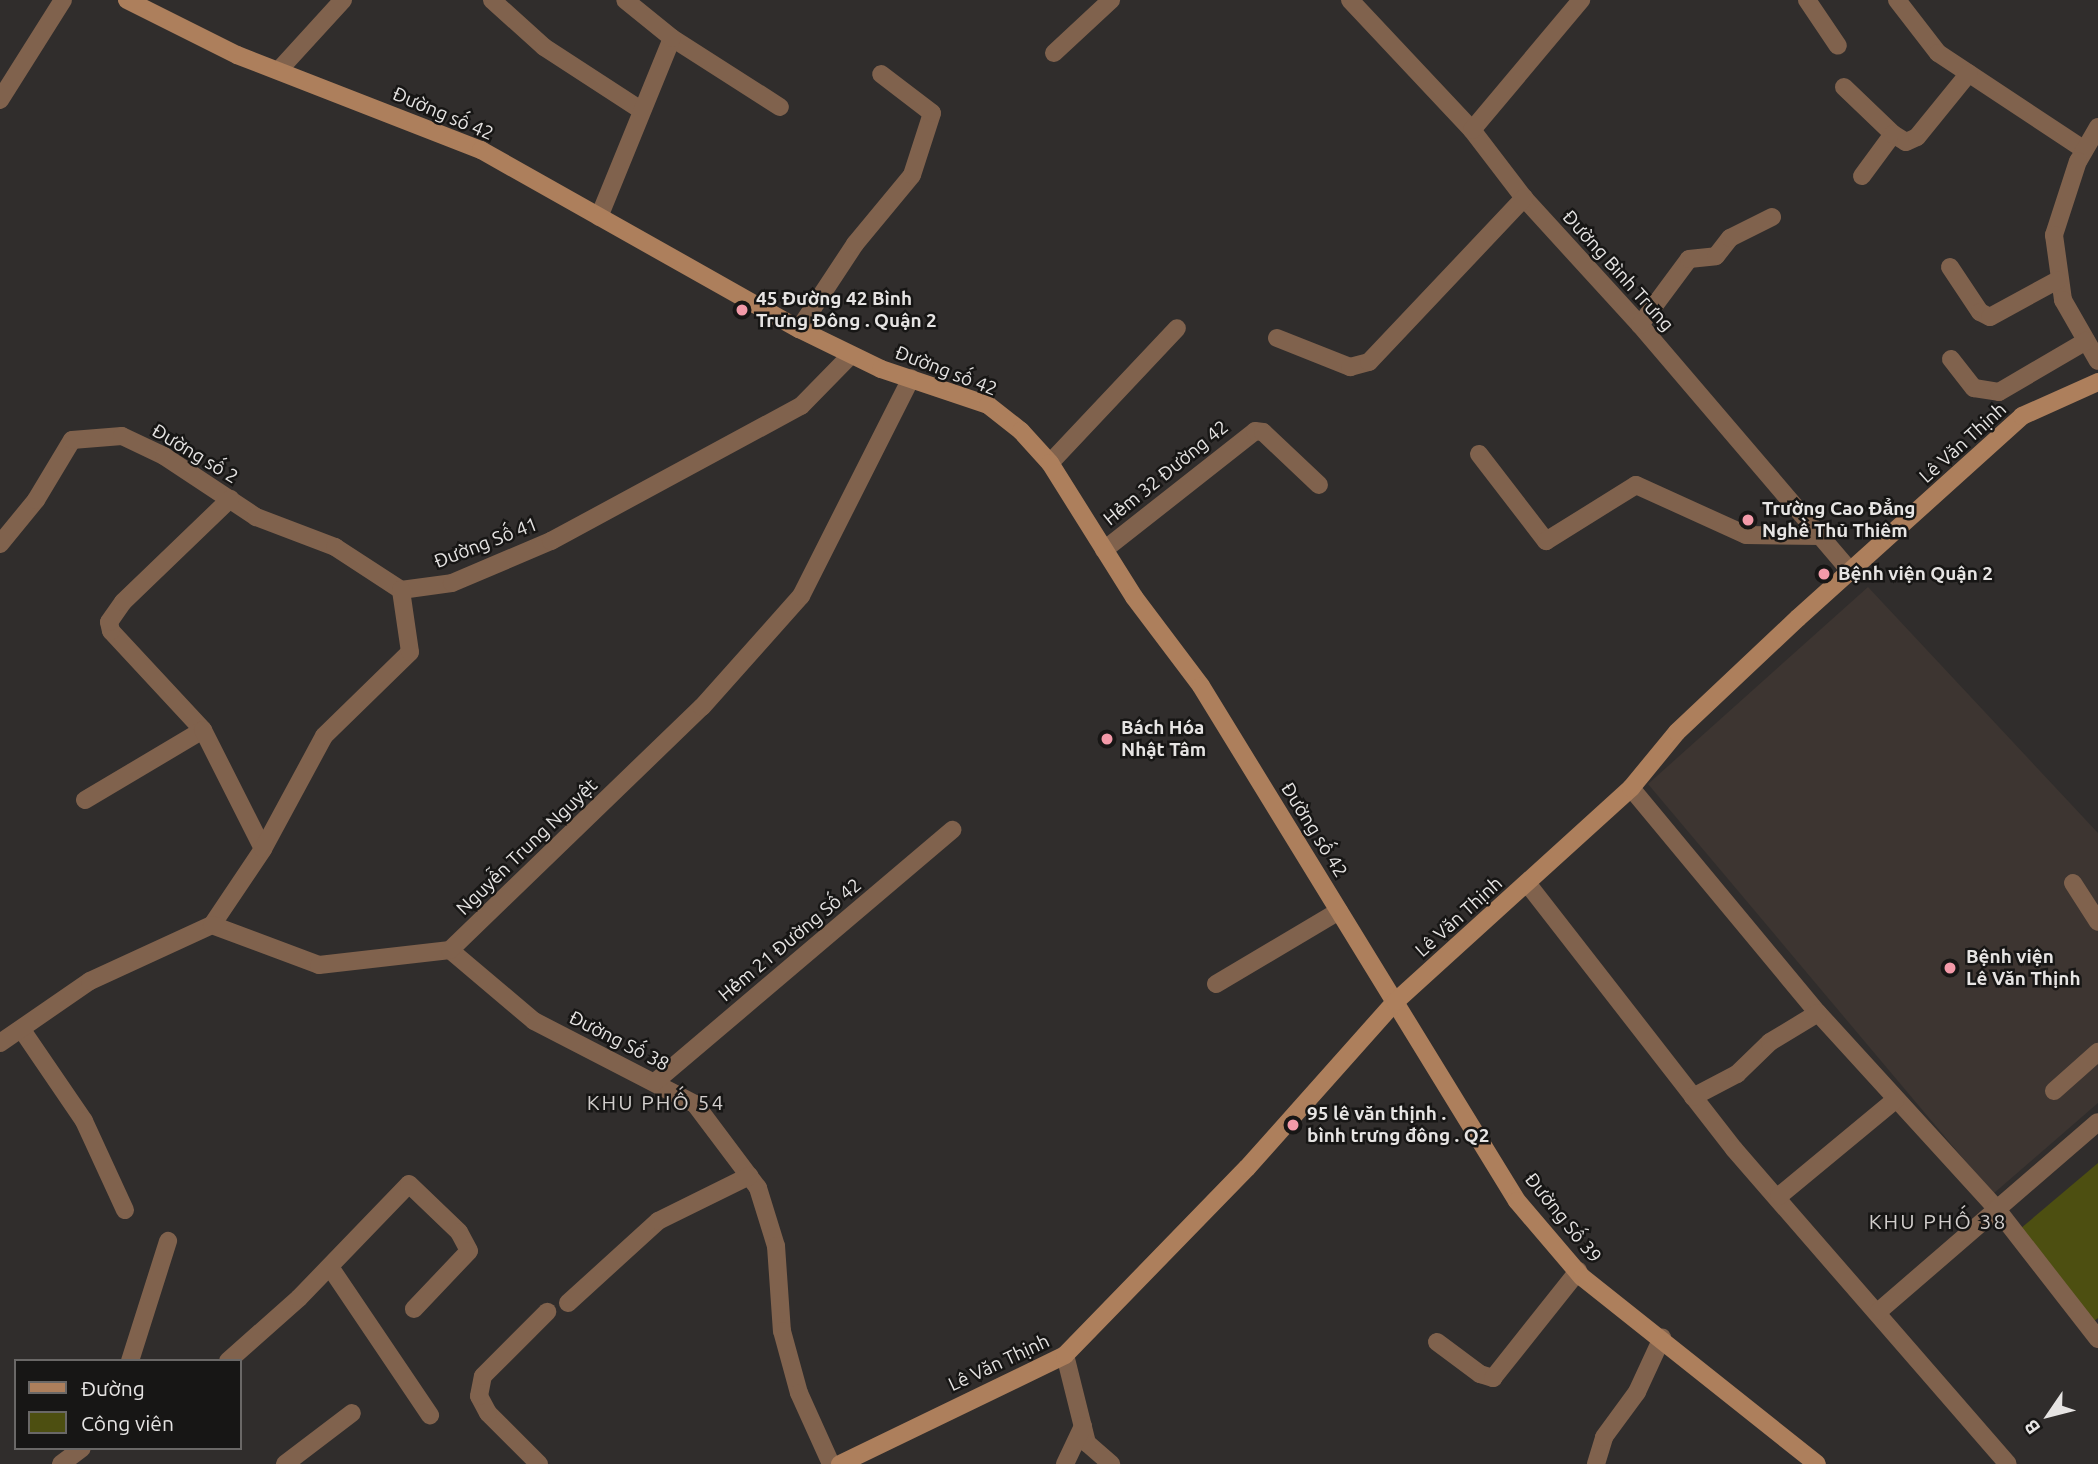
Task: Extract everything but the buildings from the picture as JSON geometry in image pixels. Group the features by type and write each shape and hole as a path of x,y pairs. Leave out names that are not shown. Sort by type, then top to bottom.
{"street":[{"path":"0,100 64,0"},
{"name":"Đường số 42","path":"127,0 237,55 481,150 799,329 851,355 988,405 1021,431 1049,463 1104,550 1201,686 1395,1002"},
{"path":"279,70 343,0"},
{"path":"492,0 544,47 641,110"},
{"path":"625,0 672,38 780,107"},
{"path":"1054,53 1111,0"},
{"name":"Đường Bình Trưng","path":"1350,0 1472,130 1524,198 1640,325 1852,573"},
{"path":"1472,130 1581,0"},
{"path":"1807,0 1838,46"},
{"path":"1897,0 1938,53 2083,149"},
{"path":"599,217 672,38"},
{"path":"1843,86 1906,142 1917,137 1969,73"},
{"path":"799,329 855,244 912,175 932,113 881,74"},
{"path":"2098,128 2083,149 2054,235 2058,280 2063,300 2098,361"},
{"path":"1862,176 1894,134"},
{"path":"1278,338 1350,367 1369,362 1524,198"},
{"path":"1640,325 1689,259 1717,256 1730,238 1772,218"},
{"path":"1950,267 1980,312 1990,317 2058,280"},
{"path":"1049,463 1177,328"},
{"path":"1951,359 1974,388 1999,392 2086,341"},
{"name":"Đường Số 41","path":"401,590 452,583 551,541 801,406 851,355"},
{"name":"Nguyễn Trung Nguyệt","path":"450,950 702,707 801,596 911,378"},
{"name":"Lê Văn Thịnh","path":"840,1464 1065,1355 1247,1168 1395,1002 1631,788 1677,732 2022,416 2098,382"},
{"name":"Hẻm 32 Đường 42","path":"1104,550 1255,431 1263,432 1319,485"},
{"name":"Đường số 2","path":"0,544 36,500 72,440 122,436 164,456 256,517 335,547 401,590"},
{"path":"1479,454 1546,541 1636,485 1746,535 1821,536"},
{"path":"230,499 123,602 109,622 111,631 203,730 263,849"},
{"path":"0,1043 90,981 212,925 263,849 324,736 410,652 401,590"},
{"path":"85,800 203,730"},
{"path":"1631,788 1818,1013 1996,1208 2096,1333"},
{"name":"Hẻm 21 Đường Số 42","path":"655,1082 952,830"},
{"path":"1527,883 1693,1097 2008,1464"},
{"path":"2073,883 2098,922"},
{"path":"1216,984 1339,911"},
{"path":"212,925 320,965 450,950"},
{"name":"Đường Số 38","path":"450,950 534,1021 695,1104 758,1188 776,1246 782,1331 799,1393 831,1464"},
{"name":"Đường Số 39","path":"1395,1002 1517,1201 1578,1272 1817,1464"},
{"path":"1693,1097 1737,1074 1770,1042 1818,1013"},
{"path":"22,1030 84,1121 125,1210"},
{"path":"2054,1091 2098,1052"},
{"path":"1779,1196 1895,1100"},
{"path":"1879,1311 2098,1122"},
{"path":"568,1303 658,1222 749,1176"},
{"path":"230,1359 330,1268 409,1184 459,1232 469,1251 414,1309"},
{"path":"131,1359 168,1241"},
{"path":"330,1268 430,1415"},
{"path":"1437,1342 1480,1374 1493,1378 1578,1272"},
{"path":"539,1464 488,1413 479,1396 484,1376 547,1312"},
{"path":"1596,1464 1604,1437 1637,1392 1662,1338"},
{"path":"1065,1355 1087,1443 1111,1464"},
{"path":"285,1464 352,1413"},
{"path":"1065,1464 1083,1426"},
{"path":"61,1464 79,1450"}],"shaded area":[{"name":"Bệnh viện Lê Văn Thịnh","path":"1868,587 2098,833 2098,1103 1993,1194 1648,784"}],"green space":[{"path":"2098,1163 2098,1318 2094,1321 2020,1229"}],"place":[{"name":"45 Đường 42 Bình Trưng Đông . Quận 2","path":"742,310"},
{"name":"Trường Cao Đẳng Nghề Thủ Thiêm","path":"1748,520"},
{"name":"Bệnh viện Quận 2","path":"1824,574"},
{"name":"Bách Hóa Nhật Tâm","path":"1107,739"},
{"name":"Bệnh viện Lê Văn Thịnh","path":"1950,968"},
{"name":"95 lê văn thịnh . bình trưng đông . Q2","path":"1293,1125"}],"district":[{"name":"KHU PHỐ 54","path":"656,1102"},
{"name":"KHU PHỐ 38","path":"1938,1221"}]}
